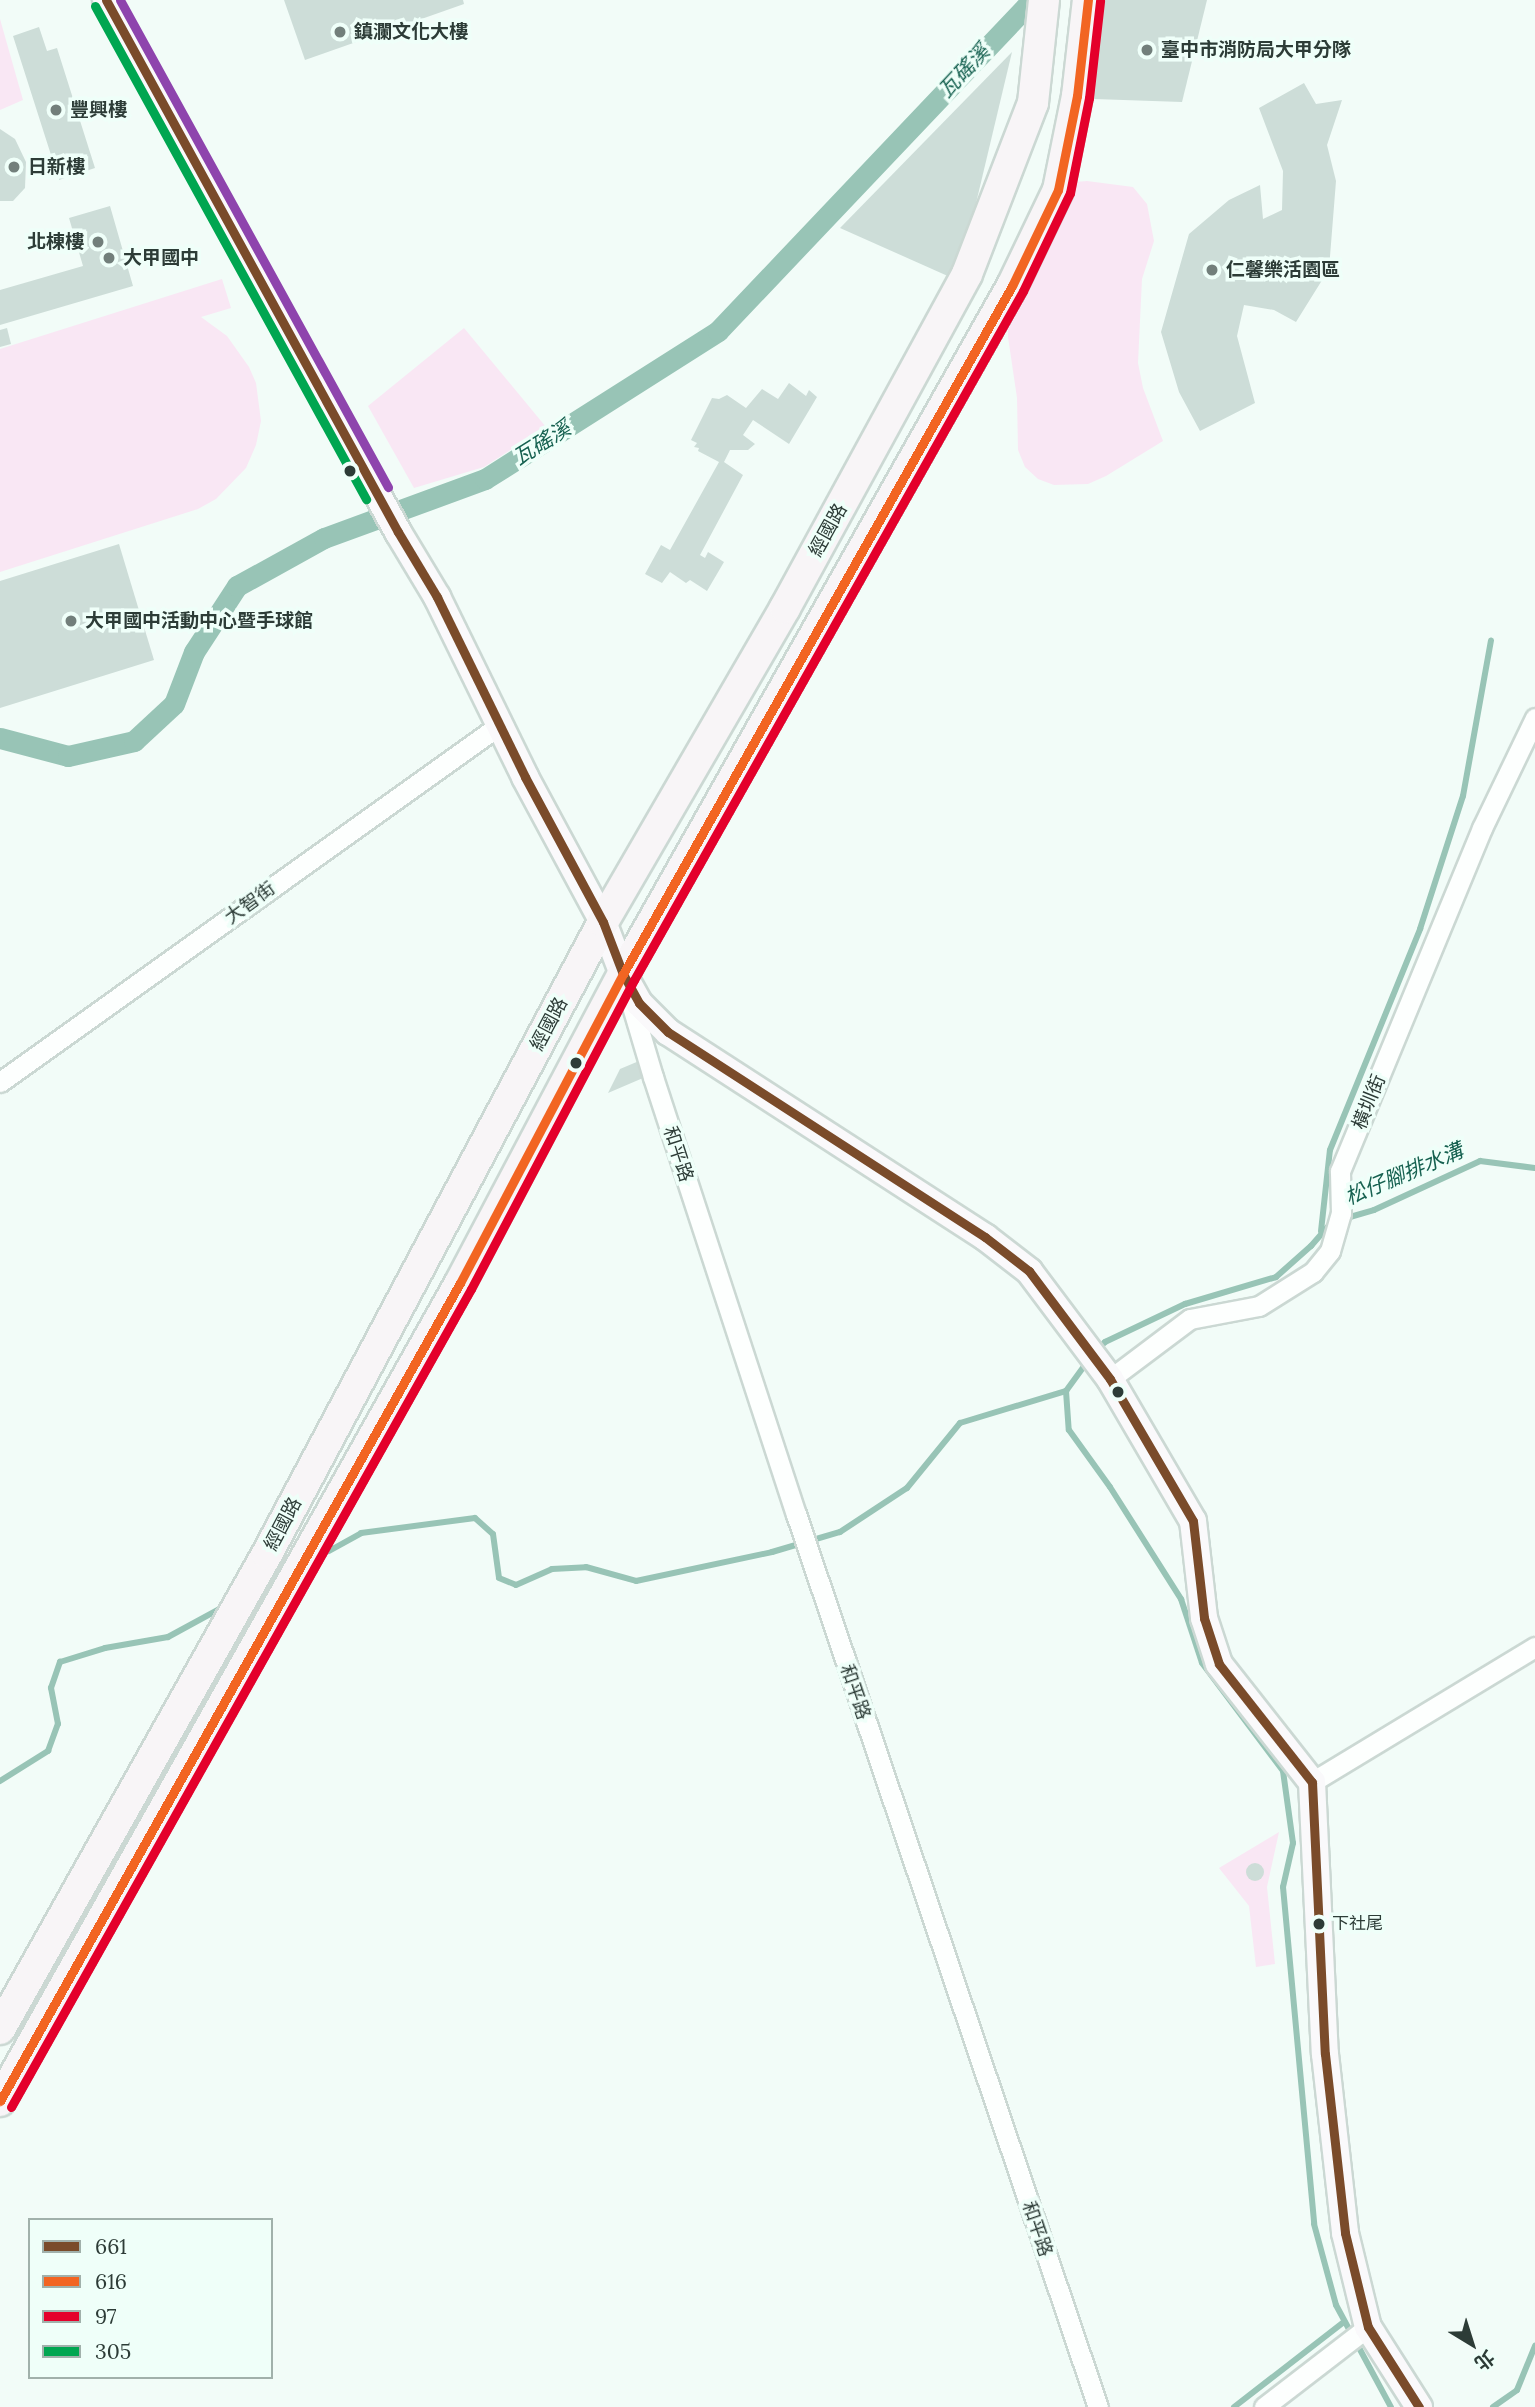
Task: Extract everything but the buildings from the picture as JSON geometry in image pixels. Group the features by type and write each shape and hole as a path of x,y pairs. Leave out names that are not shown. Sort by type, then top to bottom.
{"main road":[{"name":"經國路","path":"0,2101 460,1283 623,974 986,332 1029,250 1058,190 1077,96 1088,0"},
{"name":"經國路","path":"0,2029 267,1554 603,922 785,608 967,274 1033,103 1043,8"}],"street":[{"path":"106,0 398,532 437,597 525,777 603,922 623,974 639,1003 668,1032 1007,1252 1049,1296 1110,1379 1193,1521 1203,1618 1219,1664 1312,1782 1325,2054 1345,2233 1364,2329 1419,2407"},
{"name":"橫圳街","path":"1110,1379 1190,1319 1259,1306 1313,1272 1335,1240 1341,1213 1340,1171 1482,828 1535,718"},
{"name":"大智街","path":"0,1082 501,724"},
{"name":"和平路","path":"623,974 653,1077 812,1563 1098,2407"},
{"path":"1312,1782 1535,1647"},
{"path":"1264,2407 1364,2329"}],"shaded area":[{"path":"0,19 23,100 0,110"},
{"path":"1075,182 1133,187 1147,204 1154,241 1142,279 1138,363 1143,388 1163,441 1088,484 1054,485 1038,479 1025,467 1018,450 1017,398 1008,337 1008,315 1065,189"},
{"path":"222,279 231,308 201,317 227,336 249,367 256,383 261,421 256,445 246,468 216,499 198,509 0,572 0,349"},
{"path":"464,328 546,427 484,467 414,488 368,406"},
{"path":"1279,1832 1267,1887 1275,1964 1256,1967 1249,1906 1219,1868"}],"waterway":[{"name":"瓦磘溪","path":"0,738 68,756 134,741 174,704 194,652 237,586 324,538 485,479 718,331 1032,0"},
{"path":"1321,1231 1330,1150 1420,929 1463,796 1491,641"},
{"name":"松仔腳排水溝","path":"1343,1219 1374,1210 1480,1161 1535,1168"},
{"path":"1096,1351 1105,1342 1185,1304 1276,1277 1311,1246 1332,1222"},
{"path":"329,1551 361,1533 475,1518 493,1534 499,1578 516,1585 552,1569 586,1567 636,1581 772,1552 840,1532 907,1488 960,1423 1066,1391 1089,1359"},
{"path":"1066,1391 1069,1430 1110,1487 1181,1599 1202,1663 1283,1771 1293,1843 1283,1887 1314,2224 1336,2305 1391,2407"},
{"path":"260,1587 282,1576"},
{"path":"0,1781 48,1751 58,1724 51,1688 60,1662 105,1648 168,1637 223,1607"},
{"path":"1234,2407 1344,2322"},
{"path":"1493,2407 1517,2390 1535,2346"}],"transit line":[{"name":"661","path":"106,0 398,532 437,597 525,777 603,922 623,974 639,1003 668,1032 985,1237 1029,1271 1110,1379 1193,1521 1204,1618 1219,1664 1312,1782 1325,2054 1345,2233 1368,2327 1419,2407"},
{"path":"120,0 388,487"},
{"name":"616","path":"0,2101 460,1283 623,974 1012,286 1058,190 1077,96 1088,0"},
{"name":"97","path":"11,2107 471,1289 634,980 1023,291 1070,193 1089,98 1100,1"},
{"name":"305","path":"95,6 366,499"}],"place":[{"name":"鎮瀾文化大樓","path":"340,32"},
{"name":"臺中市消防局大甲分隊","path":"1147,50"},
{"name":"豐興樓","path":"56,110"},
{"name":"日新樓","path":"14,167"},
{"name":"北棟樓","path":"98,242"},
{"name":"大甲國中","path":"109,258"},
{"name":"仁馨樂活園區","path":"1212,270"},
{"name":"大甲國中活動中心暨手球館","path":"71,621"},
{"name":"下社尾","path":"1319,1924"}]}
